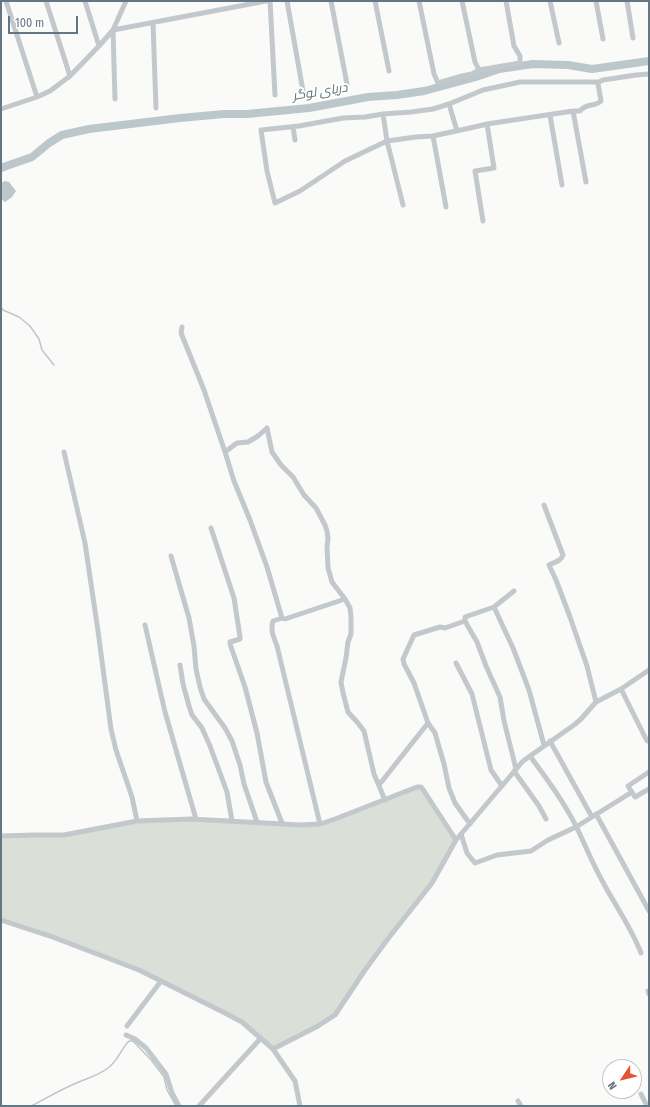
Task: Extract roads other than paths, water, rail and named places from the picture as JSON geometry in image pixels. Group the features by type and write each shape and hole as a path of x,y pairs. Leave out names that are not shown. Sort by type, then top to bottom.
{"street":[{"path":"6,1 37,97"},
{"path":"46,1 70,76"},
{"path":"86,1 100,46"},
{"path":"1,109 37,97 70,76 100,46 113,30 125,1"},
{"path":"113,30 266,1"},
{"path":"270,1 275,95"},
{"path":"287,1 303,91"},
{"path":"331,1 347,84"},
{"path":"375,1 389,71"},
{"path":"419,1 434,74 438,83 472,74 479,70 520,63 520,56 514,46 506,1"},
{"path":"462,1 475,62 479,70"},
{"path":"550,1 559,43"},
{"path":"596,1 603,39"},
{"path":"627,1 633,38"},
{"path":"153,22 156,108"},
{"path":"113,30 115,99"},
{"path":"600,82 598,84 601,101 599,103 583,107 580,111 487,124 433,136 416,136 387,141 345,161 300,191 275,203 261,130 293,127 343,118 426,110 449,104 483,90 520,82 600,82 603,80 649,74"},
{"path":"449,104 457,131"},
{"path":"573,111 586,182"},
{"path":"383,114 387,141 404,205"},
{"path":"550,115 562,185"},
{"path":"483,222 475,171 494,168 487,124"},
{"path":"293,127 295,140"},
{"path":"433,136 446,207"},
{"path":"182,327 181,333 204,390 234,481 267,567 282,618"},
{"path":"225,452 237,443 248,442 267,428 272,452 316,508 325,525 328,539 328,568 332,582 350,608 351,617 351,634 348,642 342,682 343,693 348,712 364,731 374,774 385,800"},
{"path":"64,452 84,543 98,631 111,730 116,750 132,797 137,821"},
{"path":"544,505 563,555 562,558 549,565 564,600 587,666 596,702"},
{"path":"211,528 234,598 240,639 230,642 230,644 245,687 257,733 266,782 282,823"},
{"path":"171,556 189,618 200,687 204,699 225,728 232,741 240,765 244,784 257,822"},
{"path":"470,824 455,803 449,788 435,734 428,723 414,683 404,664 403,656 414,635 440,627 445,628 465,621 465,617 494,607 514,591"},
{"path":"320,824 277,646 272,631 272,625 273,621 282,618 285,619 345,599"},
{"path":"494,607 513,648 529,690 544,745"},
{"path":"465,621 477,642 500,697 515,770 546,819"},
{"path":"145,625 165,712 196,819"},
{"path":"456,663 472,694 491,770 502,786"},
{"path":"180,665 183,684 192,715 202,728 227,792 232,821"},
{"path":"273,1049 318,1026 335,1015 387,940 432,883 456,840 523,761 581,719 596,702 649,670"},
{"path":"621,688 647,740"},
{"path":"379,785 428,723"},
{"path":"550,741 649,911"},
{"path":"530,756 559,798 576,827 602,880 636,940 641,953"},
{"path":"649,772 628,786 635,797 649,789"},
{"path":"1,836 34,834 64,835 137,821 196,819 301,825 320,824 417,787 421,787 456,840"},
{"path":"461,834 467,853 475,863 498,855 531,851 548,840 576,827 632,792"},
{"path":"1,920 118,961 242,1022 273,1049 295,1081 300,1106"},
{"path":"127,1026 161,981"},
{"path":"126,1035 135,1039 146,1048 166,1074 172,1093 179,1106"},
{"path":"199,1106 261,1038"},
{"path":"642,1096 647,1106"},
{"path":"518,1100 521,1106"}],"waterway":[{"name":"دریای لوگر","path":"1,168 32,157 49,143 62,135 89,129 180,118 309,108 368,97 424,91 476,77 499,69 533,64 568,65 592,69 649,61"},
{"path":"1,307 3,310 19,317 30,326 39,339 42,350 54,365"},
{"path":"31,1106 67,1087 104,1071 114,1062 129,1041 133,1041 152,1061 164,1077 167,1090 176,1106"}]}
